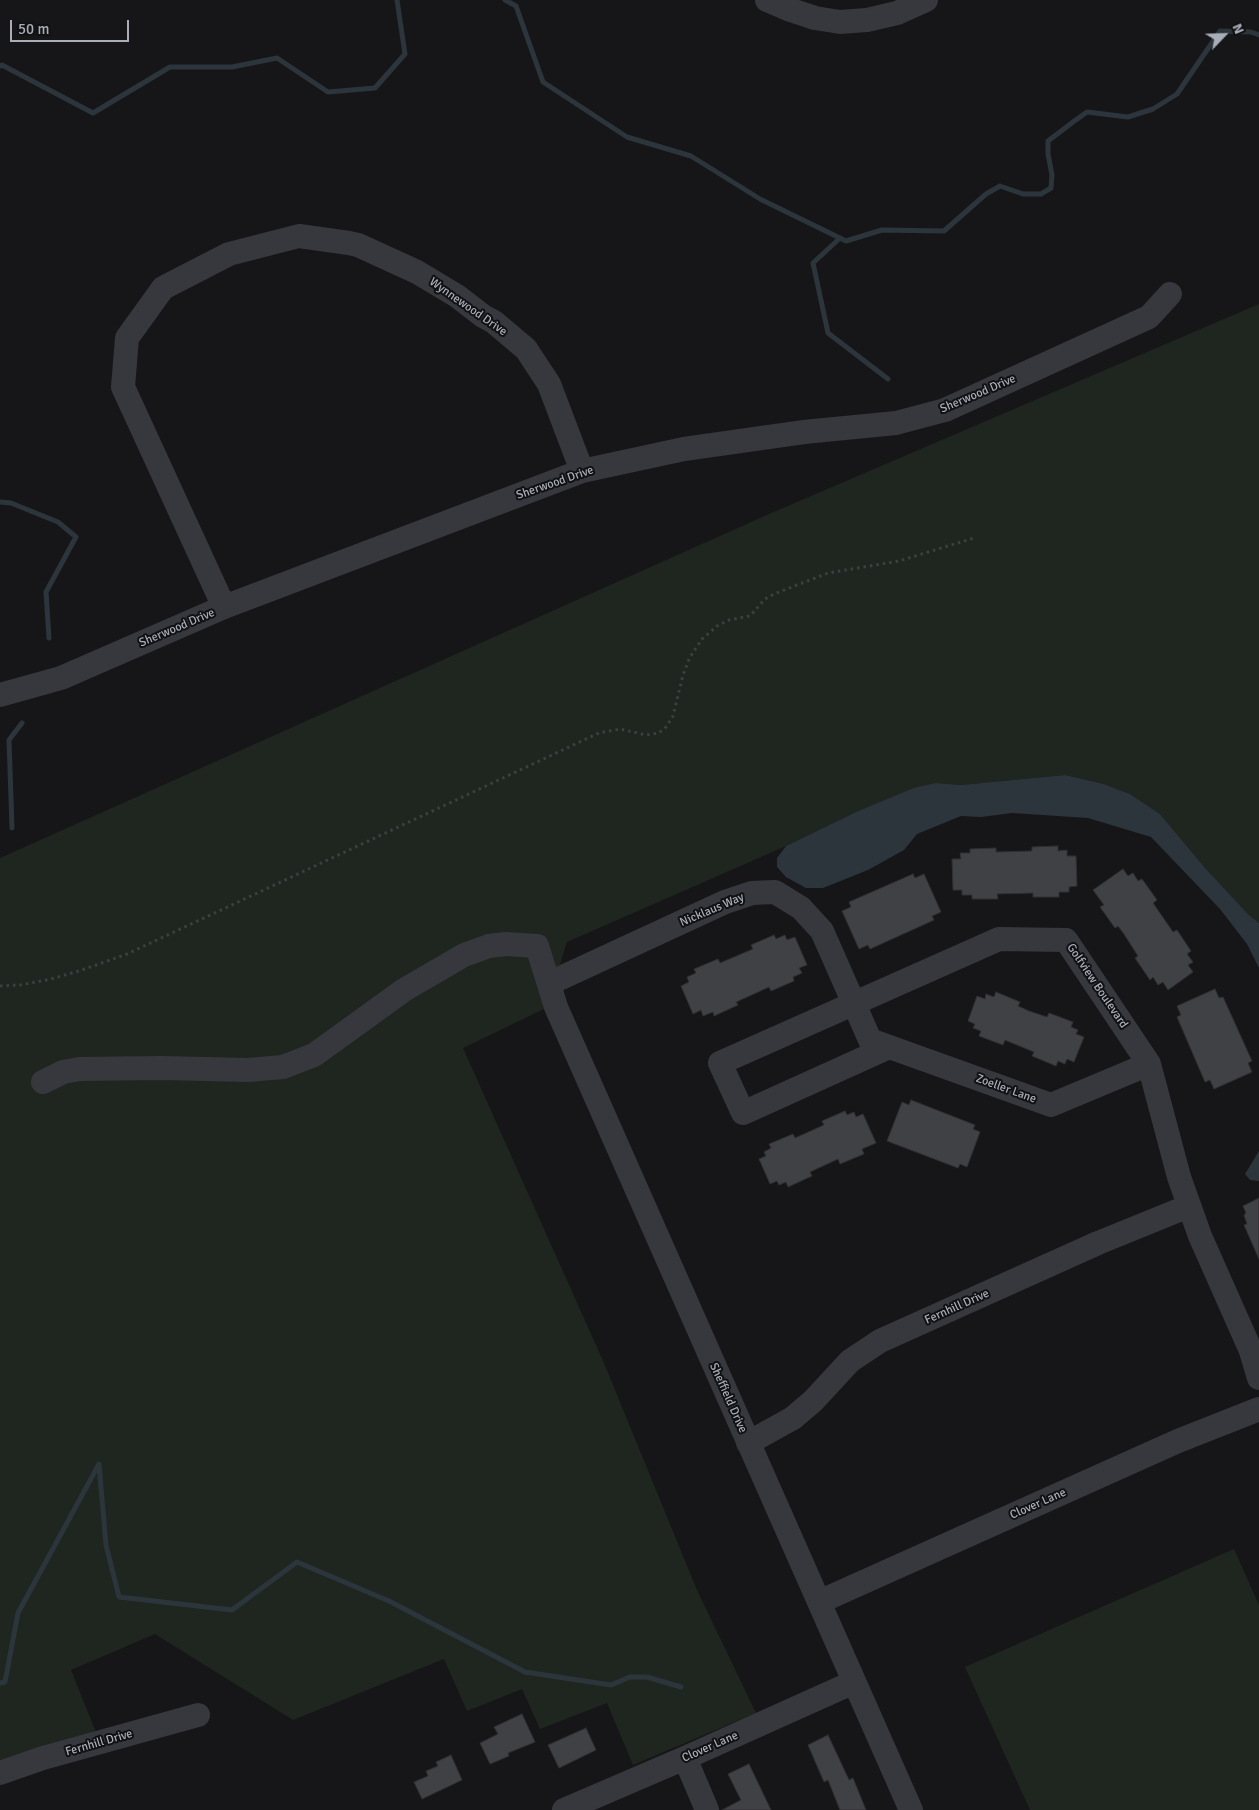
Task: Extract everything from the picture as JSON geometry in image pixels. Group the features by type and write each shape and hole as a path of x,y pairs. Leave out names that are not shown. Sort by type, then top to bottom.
{"street":[{"path":"767,0 815,18 840,22 867,20 897,13 926,0"},
{"name":"Wynnewood Drive","path":"224,607 123,387 127,338 163,288 229,254 299,236 358,245 417,272 457,296 494,322 526,349 549,384 582,471"},
{"name":"Sherwood Drive","path":"0,695 61,678 224,607 582,471 684,449 804,432 896,423 945,410 1149,317 1170,294"},
{"name":"Nicklaus Way","path":"550,983 725,902 752,893 775,892 801,908 822,931 853,1003"},
{"name":"Golfview Boulevard","path":"889,1047 742,1113 720,1063 999,939 1066,940 1149,1064 1179,1177 1189,1206 1200,1236 1251,1351 1259,1378"},
{"name":"Sheffield Drive","path":"43,1082 63,1072 80,1069 260,1070 292,1064 319,1052 375,1010 427,975 464,955 489,946 506,944 538,946 556,1007 911,1810"},
{"name":"Zoeller Lane","path":"853,1003 870,1040 1051,1105 1149,1064"},
{"name":"Fernhill Drive","path":"748,1443 793,1418 813,1401 850,1361 880,1341 1098,1243 1189,1206"},
{"name":"Clover Lane","path":"819,1602 1178,1441 1259,1409"},
{"name":"Clover Lane","path":"564,1810 854,1682"},
{"name":"Fernhill Drive","path":"0,1773 43,1758 198,1715"},
{"path":"685,1758 708,1810"}],"path":[{"path":"0,986 20,985 58,977 128,954 598,733 620,729 646,735 659,733 666,727 673,716 683,675 690,657 702,639 717,626 729,620 752,614 768,596 822,575 856,567 899,561 974,538"}],"shaded area":[{"path":"1259,304 1259,923 1249,915 1206,869 1160,814 1130,794 1104,784 1065,775 961,785 936,783 858,811 786,846 567,942 546,1008 463,1048 604,1363 697,1590 756,1713 633,1765 607,1703 540,1729 522,1689 467,1711 444,1659 293,1720 155,1634 71,1670 100,1742 0,1773 0,858 769,514"},
{"path":"1065,775 1104,784 1130,794 1160,814 1206,869 1249,915 1259,923 1259,968 1247,944 1220,909 1151,837 1088,818 1012,813 981,817 961,816 917,834 904,850 868,870 823,888 806,888 786,877 777,867 777,858 786,846 858,811 914,788 936,783 961,785"},
{"path":"1259,1151 1259,1181 1250,1180 1245,1174"},
{"path":"1234,1549 1259,1605 1259,1810 1030,1810 965,1667"}],"building":[{"path":"1058,846 1058,851 1067,850 1067,856 1076,856 1077,886 1069,887 1069,892 1059,892 1059,897 1033,897 1033,893 997,894 998,899 972,899 972,895 962,895 962,890 953,890 952,859 961,859 960,853 970,853 970,849 996,848 996,852 1032,851 1032,847"},
{"path":"1123,869 1128,876 1133,873 1138,881 1142,879 1157,900 1153,903 1173,932 1177,930 1191,951 1187,954 1193,962 1188,965 1193,972 1168,990 1163,982 1158,985 1153,977 1150,980 1135,958 1138,956 1124,934 1118,926 1115,928 1100,907 1104,905 1093,890"},
{"path":"913,874 915,878 924,874 941,912 932,916 934,920 870,949 868,945 859,949 842,911 851,907 849,902"},
{"path":"774,935 776,939 785,935 787,940 795,937 807,965 799,968 802,973 793,977 794,981 771,991 769,987 736,1002 738,1005 714,1016 713,1012 703,1016 701,1010 693,1014 681,986 689,982 687,977 696,973 694,969 718,959 720,963 753,949 751,945"},
{"path":"1215,989 1219,998 1223,997 1252,1061 1248,1063 1252,1072 1214,1089 1210,1080 1205,1082 1177,1017 1181,1015 1177,1006"},
{"path":"996,992 1020,1002 1018,1006 1029,1011 1047,1017 1049,1013 1073,1022 1071,1027 1078,1030 1076,1034 1084,1037 1074,1062 1067,1059 1065,1064 1058,1061 1056,1066 1032,1056 1034,1052 1005,1040 1003,1045 979,1036 981,1031 973,1028 975,1024 968,1021 977,996 985,999 986,994 994,997"},
{"path":"911,1100 975,1125 973,1129 980,1132 967,1167 960,1164 958,1168 887,1141 902,1102 909,1105"},
{"path":"845,1111 847,1115 854,1112 856,1117 863,1114 876,1143 862,1149 864,1154 840,1164 838,1159 810,1172 812,1176 788,1187 786,1182 779,1185 777,1181 770,1184 759,1159 766,1156 764,1152 771,1148 769,1144 793,1134 795,1138 824,1125 822,1121"},
{"path":"1259,1198 1259,1259 1244,1225 1247,1224 1243,1206"},
{"path":"522,1714 535,1742 508,1753 509,1756 490,1764 480,1743 498,1734 494,1727"},
{"path":"586,1728 596,1750 559,1768 548,1745"},
{"path":"828,1735 849,1780 853,1778 866,1810 840,1810 828,1780 824,1782 808,1745"},
{"path":"451,1755 462,1780 422,1799 414,1782 428,1776 426,1771 438,1766 436,1762"},
{"path":"749,1764 771,1810 722,1810 741,1800 728,1774"}],"waterway":[{"path":"0,66 2,65 93,113 170,67 232,67 277,58 328,92 375,88 405,54 397,0"},
{"path":"505,0 516,6 543,82 627,137 691,156 760,199 846,241 882,230 944,231 986,194 1000,186 1023,194 1041,194 1051,188 1052,175 1048,154 1048,141 1073,122 1087,112 1128,117 1153,109 1177,94 1220,31 1251,32 1259,35"},
{"path":"840,238 813,263 828,333 888,379"},
{"path":"0,502 11,503 58,522 76,537 46,592 49,638"},
{"path":"12,828 9,740 22,723"},
{"path":"0,1683 5,1682 18,1613 99,1464 106,1545 119,1597 232,1610 297,1562 389,1601 525,1672 611,1685 630,1677 647,1677 681,1687"}]}
